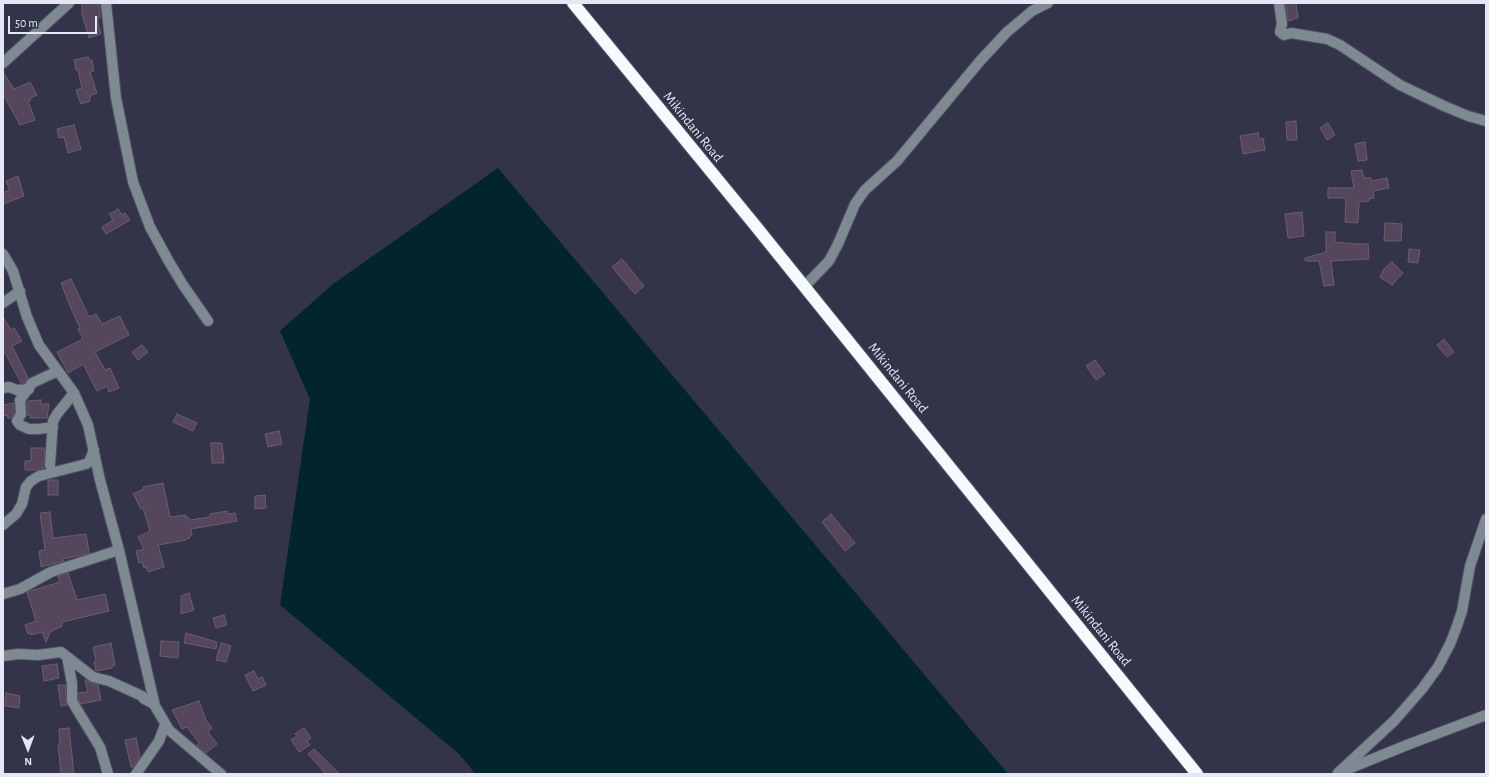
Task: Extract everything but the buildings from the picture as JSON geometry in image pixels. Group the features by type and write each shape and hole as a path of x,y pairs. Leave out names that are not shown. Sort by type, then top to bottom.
{"highway":[{"name":"Mikindani Road","path":"573,3 1197,774"}],"street":[{"path":"3,63 69,3"},
{"path":"106,3 116,98 133,182 150,227 183,285 208,321"},
{"path":"804,287 829,262 855,204 865,190 897,161 980,61 1007,32 1032,11 1048,3"},
{"path":"1279,3 1282,24 1280,32 1284,34 1291,33 1326,38 1340,45 1400,85 1444,106 1468,116 1486,121"},
{"path":"3,254 13,271 27,317 39,345 74,393 88,425 100,480 119,550 154,704 165,725 221,774"},
{"path":"3,303 20,292"},
{"path":"53,427 29,429 17,421 21,414 20,400 32,383 58,371"},
{"path":"3,388 9,387 18,390 29,389"},
{"path":"50,465 54,421 57,414 74,393"},
{"path":"3,526 16,514 22,504 26,487 31,481 39,476 86,464 89,462 94,450"},
{"path":"1337,774 1394,720 1422,689 1438,667 1450,644 1462,611 1470,566 1486,519"},
{"path":"3,594 20,589 51,572 119,550"},
{"path":"3,656 18,654 38,655 60,651 94,677 109,681 142,696 144,699 154,704"},
{"path":"67,657 72,683 72,701 100,748 108,774"},
{"path":"1337,774 1486,715"},
{"path":"136,774 160,741 165,725"}],"shaded area":[{"path":"498,168 1008,774 472,774 474,772 459,754 280,605 310,399 280,331 333,284"}]}
